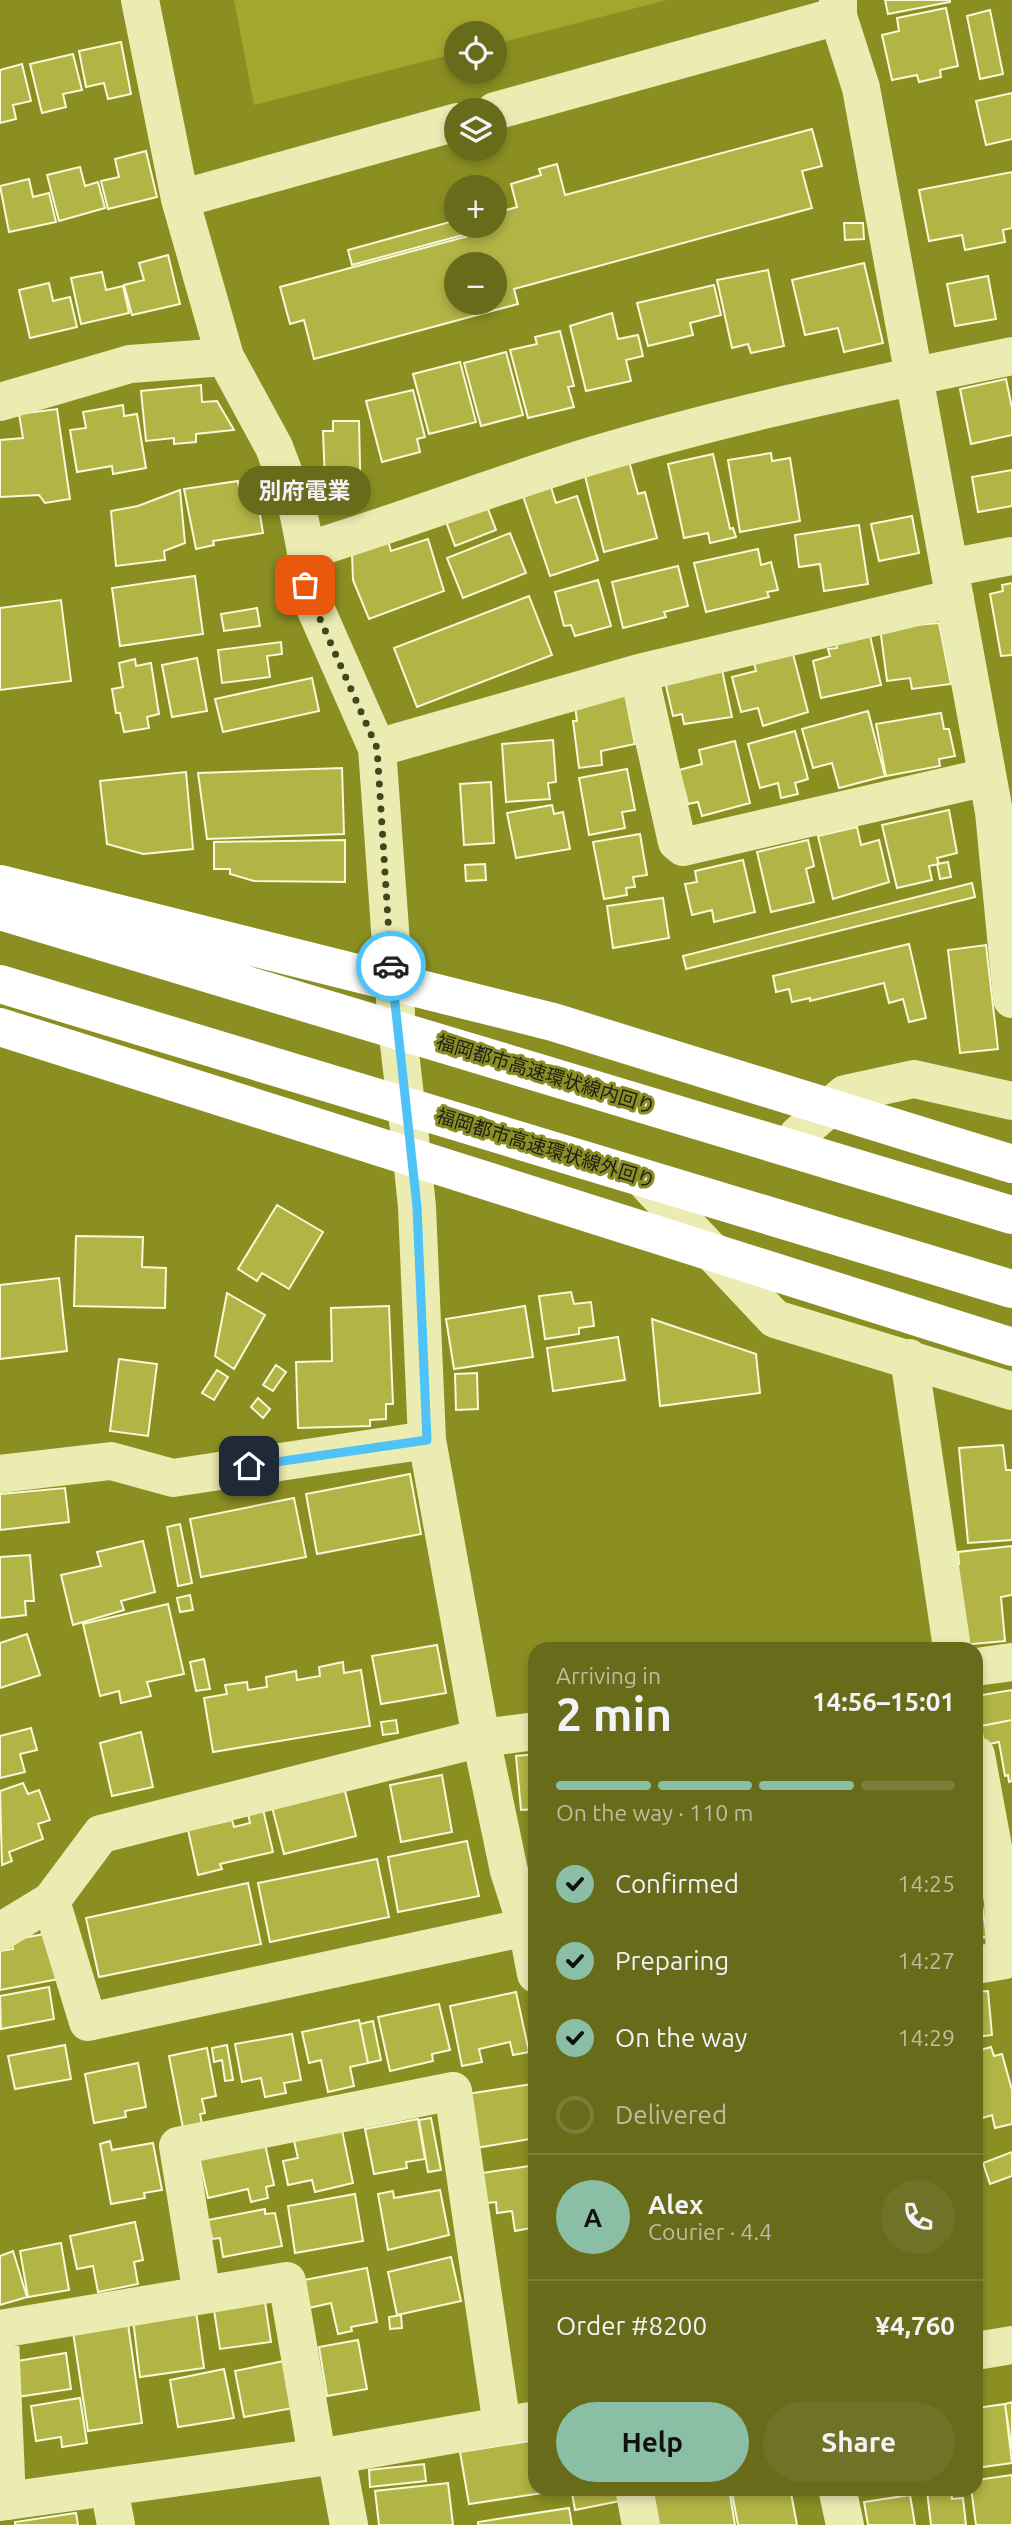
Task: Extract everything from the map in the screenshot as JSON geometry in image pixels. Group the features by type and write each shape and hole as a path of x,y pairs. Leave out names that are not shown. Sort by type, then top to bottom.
{"highway":[{"path":"0,884 553,1022 1012,1164"},
{"name":"福岡都市高速環状線内回り","path":"0,911 1012,1215"},
{"name":"福岡都市高速環状線外回り","path":"0,984 1012,1289"},
{"path":"0,1027 1012,1347"}],"street":[{"path":"140,0 180,199 225,357 274,446 298,511 306,551 305,585 377,748 396,1018 417,1207 427,1440 481,1738 509,1871 528,1932"},
{"path":"507,107 838,8 861,88 987,777 1012,999"},
{"path":"180,199 444,126"},
{"path":"306,551 411,519 588,457 758,412 1012,356"},
{"path":"0,402 130,364 225,357"},
{"path":"377,748 952,583 1012,556"},
{"path":"639,673 677,842 683,847 987,777"},
{"path":"798,1135 845,1094 914,1079 1012,1101"},
{"path":"648,1184 775,1319 1012,1391"},
{"path":"909,1359 951,1642"},
{"path":"0,1474 111,1461 173,1478 427,1440"},
{"path":"983,1666 1012,1662"},
{"path":"0,1932 51,1901 101,1834 481,1738 528,1732"},
{"path":"983,1793 1003,1901 1005,1960 983,1964"},
{"path":"51,1901 88,2022 527,1927"},
{"path":"0,2337 4,2502 327,2456 519,2423 453,2091 178,2146 202,2295"},
{"path":"0,2329 287,2281 327,2456 349,2525"},
{"path":"983,2350 1012,2345"},
{"path":"109,2488 116,2525"},
{"path":"636,2496 641,2525"},
{"path":"839,2496 845,2525"}],"shaded area":[{"path":"234,0 667,0 507,41 507,21 444,21 444,56 254,105"}],"building":[{"path":"885,0 950,0 950,2 888,14"},
{"path":"946,8 958,66 940,70 941,77 919,82 917,75 892,80 882,35 899,31 897,18"},
{"path":"990,10 1003,74 980,79 967,16"},
{"path":"121,42 131,94 108,99 104,83 86,87 79,51"},
{"path":"73,54 82,90 63,94 66,107 42,113 30,64"},
{"path":"22,64 31,101 13,105 16,119 0,123 0,70"},
{"path":"1012,93 1012,139 986,145 976,101"},
{"path":"812,129 822,166 802,171 812,208 514,289 518,304 507,307 507,252 444,252 444,315 477,315 314,359 304,320 290,324 280,287 461,238 507,238 507,210 517,207 511,184 541,175 539,169 557,164 565,195"},
{"path":"146,151 157,197 108,209 101,181 119,177 115,159"},
{"path":"80,167 85,186 98,182 105,208 59,221 47,175"},
{"path":"1012,172 1012,228 1003,230 1005,242 965,250 962,235 929,241 919,190"},
{"path":"29,179 33,197 49,193 56,222 9,232 0,186"},
{"path":"844,223 863,223 864,239 845,240"},
{"path":"444,224 444,238 452,238 352,265 348,250"},
{"path":"168,255 180,304 132,315 124,285 144,280 139,263"},
{"path":"864,263 883,343 844,352 838,328 805,335 792,280"},
{"path":"768,270 784,346 751,353 748,344 732,348 717,280"},
{"path":"102,272 106,290 123,286 129,313 81,324 71,278"},
{"path":"988,276 996,319 955,326 947,284"},
{"path":"49,283 53,301 70,297 77,327 30,338 19,290"},
{"path":"714,285 721,315 690,323 693,335 648,346 637,303"},
{"path":"612,313 618,339 638,335 643,356 626,360 631,381 586,391 570,326"},
{"path":"560,331 574,386 568,387 574,407 528,418 510,350 537,344 535,337"},
{"path":"506,352 523,415 481,426 464,363"},
{"path":"460,362 476,422 429,434 413,374"},
{"path":"1006,379 1012,408 1012,435 971,444 960,389"},
{"path":"201,385 202,402 217,401 234,430 196,434 196,442 174,444 174,438 146,441 141,391"},
{"path":"413,390 425,437 417,439 420,452 382,462 366,401"},
{"path":"123,405 124,416 137,414 146,468 113,474 112,466 77,472 70,430 86,428 83,412"},
{"path":"57,409 70,499 45,503 39,495 0,497 0,440 23,438 19,414"},
{"path":"333,421 359,421 361,507 335,508 325,482 323,431 333,431"},
{"path":"771,453 772,461 790,458 800,521 740,532 728,460"},
{"path":"713,454 730,529 733,528 736,537 710,543 708,533 684,538 668,464"},
{"path":"629,461 638,494 645,492 657,538 604,552 584,472"},
{"path":"1012,470 1012,506 978,512 972,477"},
{"path":"238,481 240,493 256,490 263,533 213,541 214,545 196,549 184,489"},
{"path":"550,484 556,503 577,496 598,560 550,576 522,493"},
{"path":"180,490 185,543 164,551 165,560 116,566 111,511 138,506"},
{"path":"485,501 496,530 455,546 444,516"},
{"path":"912,516 919,553 879,561 871,524"},
{"path":"859,525 868,584 824,591 820,564 799,567 795,535"},
{"path":"510,533 526,573 463,598 447,558"},
{"path":"428,539 444,591 369,619 353,580 352,555 388,541 391,551"},
{"path":"758,549 761,565 771,562 778,590 767,592 769,597 706,612 694,563"},
{"path":"678,566 688,606 664,612 666,617 623,628 612,582"},
{"path":"195,576 203,634 120,646 112,588"},
{"path":"598,580 611,626 575,636 571,625 564,626 555,592"},
{"path":"1012,583 1012,655 1001,656 990,594 1003,591 1002,585"},
{"path":"529,596 552,655 417,707 394,648"},
{"path":"61,600 71,681 0,690 0,608"},
{"path":"257,608 260,626 224,631 221,614"},
{"path":"939,623 951,684 912,689 910,678 887,681 880,628"},
{"path":"869,631 881,685 821,698 813,661 830,656 828,649 837,648 835,639"},
{"path":"281,642 282,654 267,656 270,677 222,683 218,650"},
{"path":"793,654 808,712 763,726 758,708 741,712 732,677 756,671 754,663"},
{"path":"197,658 207,711 172,717 162,665"},
{"path":"135,659 136,666 151,663 159,714 147,717 149,728 124,732 120,713 116,713 112,689 123,687 119,663"},
{"path":"721,665 732,717 684,724 682,714 673,716 664,677"},
{"path":"312,678 319,711 223,732 215,699"},
{"path":"625,694 635,744 601,751 602,765 579,768 573,721 577,721 575,706"},
{"path":"868,711 885,776 839,788 832,763 813,768 802,729"},
{"path":"941,713 944,729 949,729 955,756 939,759 940,766 886,776 876,724"},
{"path":"795,731 808,779 795,783 798,794 781,798 778,783 760,788 748,744"},
{"path":"553,740 556,782 548,783 550,799 506,802 502,744"},
{"path":"735,741 750,803 702,816 698,802 688,804 679,770 702,764 699,750"},
{"path":"342,768 344,834 207,839 198,773"},
{"path":"627,769 635,810 622,812 625,828 589,835 579,778"},
{"path":"186,772 193,849 143,854 107,844 100,781"},
{"path":"491,782 494,843 464,845 460,784"},
{"path":"552,805 554,814 563,812 570,849 516,858 507,813"},
{"path":"949,810 957,853 937,858 939,864 929,866 932,880 897,888 882,825"},
{"path":"857,827 861,845 879,840 889,882 833,899 818,836"},
{"path":"640,834 647,875 633,877 635,887 626,888 627,895 604,899 593,842"},
{"path":"345,840 345,882 254,881 230,874 230,869 214,869 214,842"},
{"path":"808,840 814,866 806,869 814,902 771,912 757,852"},
{"path":"743,860 755,912 714,922 712,910 692,915 685,884 697,882 695,871"},
{"path":"948,862 951,877 940,879 937,864"},
{"path":"485,864 486,880 466,881 465,865"},
{"path":"972,883 975,897 686,969 683,956"},
{"path":"663,898 669,938 613,948 607,906"},
{"path":"909,944 926,1018 909,1022 903,999 889,1003 884,983 810,1001 810,998 792,1002 789,989 776,992 773,976"},
{"path":"986,945 998,1049 960,1053 948,950"},
{"path":"277,1205 323,1232 289,1289 262,1273 257,1281 238,1269"},
{"path":"76,1236 143,1237 142,1267 166,1268 165,1308 74,1306"},
{"path":"59,1278 67,1351 0,1359 0,1285"},
{"path":"571,1292 574,1304 591,1302 594,1326 579,1328 579,1334 545,1339 539,1296"},
{"path":"227,1293 265,1315 234,1369 215,1356"},
{"path":"389,1306 393,1404 386,1404 386,1419 370,1420 370,1426 298,1428 296,1362 332,1361 331,1308"},
{"path":"525,1306 533,1357 454,1369 446,1319"},
{"path":"652,1319 756,1354 760,1393 660,1406"},
{"path":"618,1337 625,1380 553,1391 547,1348"},
{"path":"119,1359 157,1364 148,1436 110,1431"},
{"path":"276,1365 286,1372 273,1391 263,1385"},
{"path":"217,1370 228,1377 214,1400 202,1393"},
{"path":"477,1373 478,1409 456,1410 455,1374"},
{"path":"258,1398 270,1409 263,1418 251,1407"},
{"path":"1003,1445 1006,1470 1012,1470 1012,1540 968,1543 959,1448"},
{"path":"410,1474 421,1534 317,1554 306,1494"},
{"path":"65,1488 69,1522 0,1530 0,1494"},
{"path":"294,1498 306,1557 201,1577 190,1519"},
{"path":"180,1524 192,1583 178,1586 167,1527"},
{"path":"143,1541 155,1592 121,1601 124,1610 73,1625 61,1575 101,1566 97,1552"},
{"path":"1012,1546 1012,1595 1001,1597 1005,1641 961,1642 953,1565 959,1564 958,1552"},
{"path":"30,1555 34,1601 25,1601 26,1615 0,1618 0,1557"},
{"path":"190,1595 193,1610 180,1612 177,1598"},
{"path":"168,1604 184,1674 147,1682 151,1696 121,1703 119,1691 100,1696 83,1624"},
{"path":"27,1634 40,1675 0,1688 0,1643"},
{"path":"437,1645 446,1693 381,1704 372,1656"},
{"path":"204,1659 210,1689 196,1691 190,1662"},
{"path":"343,1662 344,1673 361,1670 370,1726 213,1752 204,1698 227,1694 225,1685 247,1682 248,1690 267,1687 266,1677 296,1671 297,1680 320,1676 319,1667"},
{"path":"1012,1690 1012,1720 983,1726 983,1695"},
{"path":"396,1720 398,1733 383,1735 381,1722"},
{"path":"1012,1720 1012,1781 1009,1782 1008,1775 1005,1776 999,1742 984,1745 983,1726"},
{"path":"31,1728 37,1750 20,1754 25,1772 0,1778 0,1736"},
{"path":"141,1732 153,1787 112,1796 100,1743"},
{"path":"528,1755 528,1810 521,1810 516,1756"},
{"path":"442,1775 452,1832 401,1842 390,1785"},
{"path":"23,1783 28,1794 39,1790 50,1820 38,1824 43,1839 9,1852 12,1861 2,1865 0,1791"},
{"path":"344,1787 356,1836 284,1854 271,1803"},
{"path":"262,1805 273,1852 220,1864 222,1869 198,1875 188,1830 232,1820 234,1827 250,1823 247,1809"},
{"path":"467,1841 479,1896 398,1912 388,1857"},
{"path":"377,1859 389,1917 270,1942 258,1883"},
{"path":"248,1883 261,1944 99,1977 86,1918"},
{"path":"983,1911 987,1937 983,1937"},
{"path":"50,1933 59,1979 0,1990 0,1951 13,1949 11,1940"},
{"path":"49,1987 54,2019 1,2029 0,1996"},
{"path":"983,1991 988,1991 992,2035 983,2036"},
{"path":"516,1992 528,2052 513,2055 510,2042 479,2049 482,2062 462,2066 450,2006"},
{"path":"439,2004 450,2050 432,2054 433,2061 390,2071 378,2017"},
{"path":"359,2020 368,2063 350,2067 354,2086 328,2092 321,2060 309,2063 302,2032"},
{"path":"373,2021 381,2060 368,2063 360,2024"},
{"path":"292,2034 301,2080 284,2083 286,2093 265,2097 261,2078 242,2082 235,2044"},
{"path":"65,2045 71,2079 15,2089 8,2056"},
{"path":"227,2045 233,2080 225,2081 222,2060 214,2062 212,2048"},
{"path":"991,2047 994,2056 1002,2054 1012,2090 1012,2124 995,2128 992,2115 983,2118 983,2049"},
{"path":"207,2048 216,2096 202,2099 205,2113 200,2114 202,2124 183,2128 169,2056"},
{"path":"138,2063 146,2107 125,2111 126,2117 94,2123 85,2074"},
{"path":"528,2085 528,2139 476,2148 467,2094"},
{"path":"431,2118 441,2170 428,2172 419,2120"},
{"path":"418,2119 425,2159 406,2162 407,2168 374,2174 365,2129"},
{"path":"342,2130 353,2183 315,2192 312,2180 288,2185 283,2161 298,2158 294,2141"},
{"path":"110,2141 112,2150 153,2143 162,2190 144,2193 145,2198 111,2204 100,2144"},
{"path":"265,2144 274,2185 266,2187 268,2198 251,2202 248,2189 208,2198 199,2157"},
{"path":"1012,2152 1012,2176 990,2184 983,2163"},
{"path":"528,2166 528,2229 515,2231 512,2211 497,2213 496,2202 487,2203 482,2173"},
{"path":"440,2190 449,2235 388,2250 378,2194 393,2191 394,2198"},
{"path":"355,2194 363,2241 295,2253 288,2206"},
{"path":"265,2209 265,2214 275,2213 282,2246 223,2257 220,2238 212,2239 208,2220"},
{"path":"135,2222 143,2260 134,2262 138,2284 98,2292 93,2266 77,2269 70,2236"},
{"path":"61,2243 69,2290 28,2297 20,2251"},
{"path":"13,2251 27,2297 0,2305 0,2256"},
{"path":"451,2257 461,2301 397,2315 388,2272"},
{"path":"367,2268 377,2322 351,2327 352,2331 338,2334 331,2303 309,2308 304,2280"},
{"path":"265,2302 271,2342 220,2349 214,2310"},
{"path":"196,2311 204,2368 140,2377 133,2319"},
{"path":"401,2315 402,2328 390,2329 389,2317"},
{"path":"128,2324 142,2423 88,2431 73,2332"},
{"path":"358,2340 367,2389 327,2396 319,2347"},
{"path":"66,2353 71,2389 17,2397 11,2362"},
{"path":"284,2361 293,2408 244,2417 235,2371"},
{"path":"224,2369 234,2418 178,2427 170,2380"},
{"path":"80,2398 87,2443 62,2447 61,2437 36,2441 31,2406"},
{"path":"1012,2402 1012,2451 1005,2404"},
{"path":"1005,2404 1012,2463 983,2467 983,2407"},
{"path":"528,2441 528,2495 469,2504 460,2452"},
{"path":"424,2464 426,2481 370,2487 369,2470"},
{"path":"1012,2475 1012,2525 976,2525 972,2496 983,2496 983,2479"},
{"path":"448,2483 453,2525 379,2525 375,2491"},
{"path":"572,2496 619,2496 620,2501 575,2510"},
{"path":"653,2496 730,2496 735,2525 657,2525"},
{"path":"733,2496 792,2496 797,2525 738,2525"},
{"path":"910,2496 915,2525 868,2525 864,2502"},
{"path":"928,2496 963,2498 966,2525 931,2525"},
{"path":"569,2508 572,2525 478,2525 478,2522"},
{"path":"76,2513 78,2525 15,2525 15,2522"}],"way so far":[{"path":"305,585 377,748 391,966"}],"place":[{"name":"別府電業","path":"305,585"}],"route":[{"path":"249,1466 427,1440 417,1207 391,966"}]}
